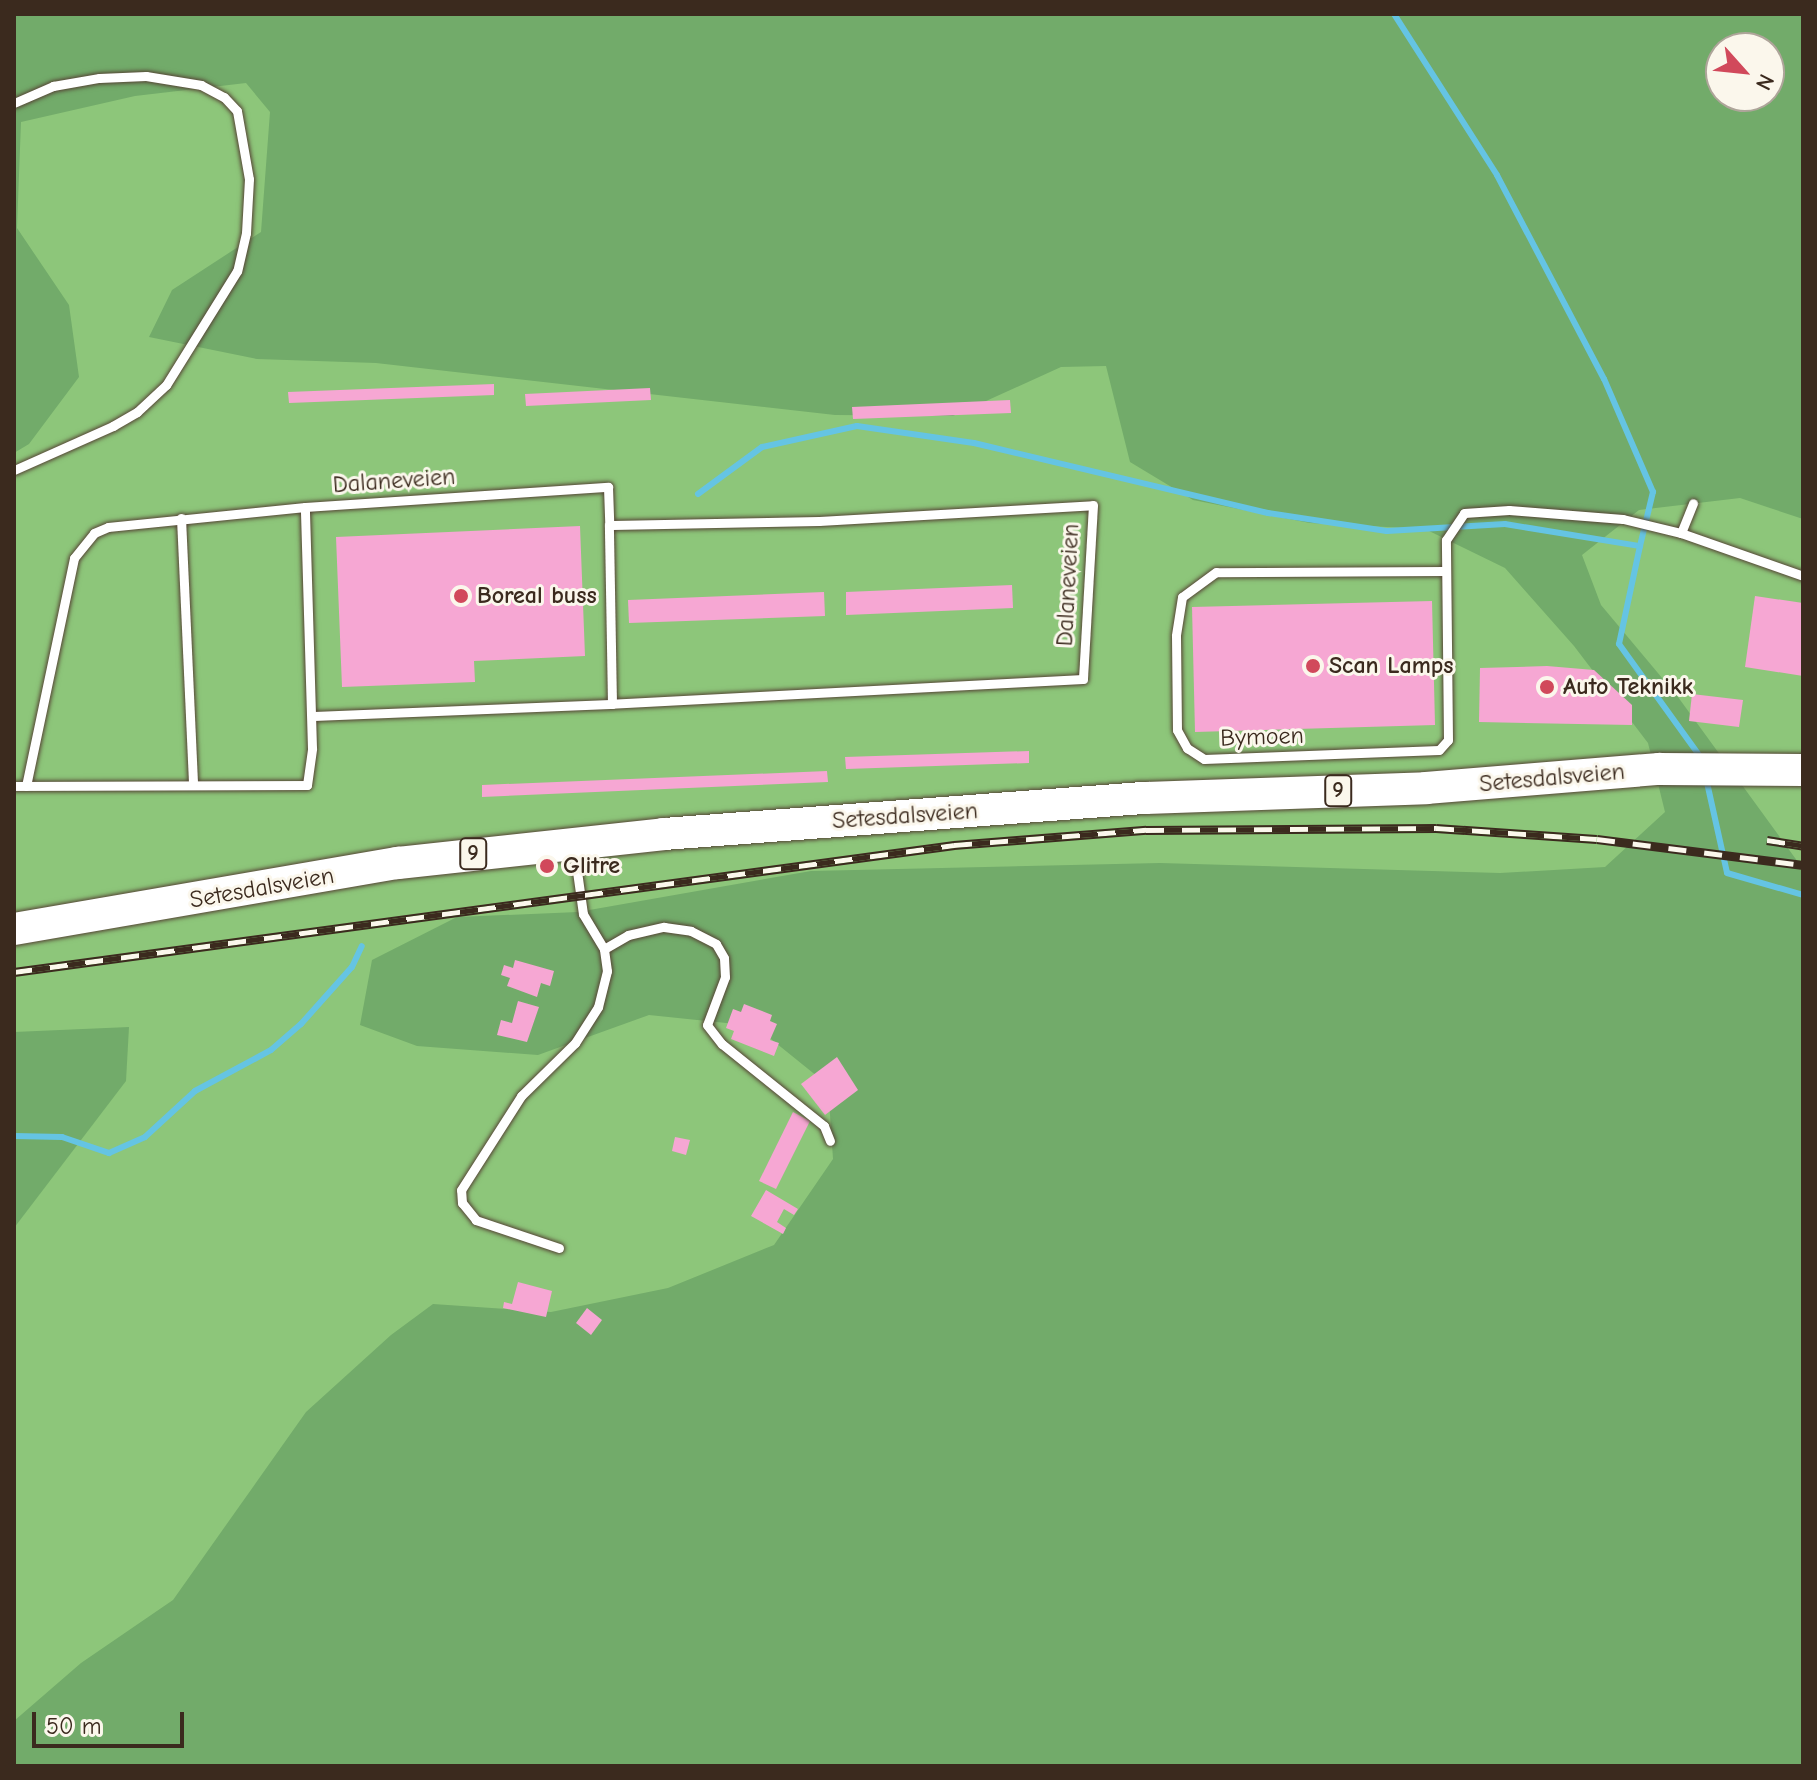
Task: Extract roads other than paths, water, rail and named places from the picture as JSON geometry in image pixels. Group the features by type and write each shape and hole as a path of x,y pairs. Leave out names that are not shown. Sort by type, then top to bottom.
{"highway":[{"name":"Setesdalsveien","path":"14,929 398,863 574,842 1146,798 1426,788 1659,769 1803,770"}],"lane":[{"path":"14,103 53,86 99,78 146,76 201,85 237,111 249,179 246,233 237,271 166,385 137,412 113,426 14,470"},
{"name":"Dalaneveien","path":"14,786 307,785 312,716 305,507 608,487 612,704"},
{"path":"1681,533 1693,503"},
{"name":"Dalaneveien","path":"312,716 1083,679 1093,505 819,521 609,525"},
{"path":"26,786 74,558 94,533 108,527 181,518 305,507"},
{"name":"Bymoen","path":"1445,571 1216,572 1182,597 1176,636 1177,730 1187,748 1204,759 1439,750 1448,740 1445,571 1448,533 1464,513 1595,516 1681,533 1803,576"},
{"path":"181,518 193,784"},
{"path":"559,1248 485,1225 462,1203 464,1181 521,1096 587,1026 605,986 604,949 583,914 574,842"},
{"path":"604,949 628,935 664,927 691,931 716,944 724,958 725,977 707,1025 722,1044 824,1126 830,1141"}],"waterway":[{"path":"698,494 762,447 857,426 974,443 1268,513 1387,531 1505,524 1640,546 1653,492 1604,379 1497,175 1394,14"},
{"path":"1640,546 1619,644 1702,759"},
{"path":"1706,778 1727,873 1803,895"},
{"path":"14,1136 62,1137 109,1153 145,1137 195,1091 271,1050 301,1024 352,967 362,946"}],"railway":[{"path":"14,972 954,845 1146,830 1436,828 1597,839 1803,865"},
{"path":"1767,840 1803,846"}],"place":[{"name":"Boreal buss","path":"461,596"},
{"name":"Scan Lamps","path":"1313,666"},
{"name":"Auto Teknikk","path":"1547,687"},
{"name":"Glitre","path":"547,866"}]}
